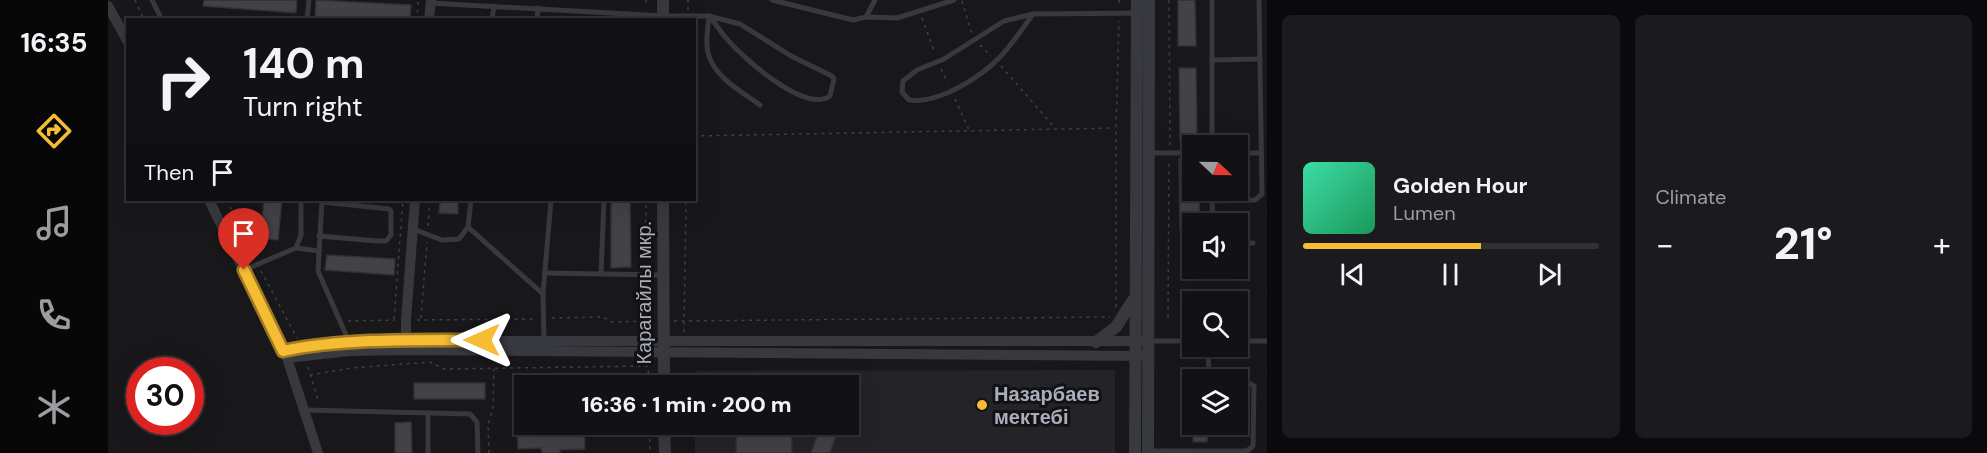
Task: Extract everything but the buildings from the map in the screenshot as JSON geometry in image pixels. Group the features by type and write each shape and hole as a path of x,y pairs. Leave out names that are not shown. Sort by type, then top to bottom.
{"street":[{"path":"663,0 663,18"},
{"path":"429,18 430,1"},
{"path":"108,6 126,38"},
{"path":"1143,6 1149,153 1148,452"},
{"path":"1135,453 1134,342 1143,6"},
{"path":"210,201 285,355 318,453"},
{"path":"406,346 405,320 415,201"},
{"name":"Карагайлы мкр.","path":"663,201 664,375"},
{"path":"1096,342 1116,327 1125,316 1135,296"},
{"path":"303,351 350,351 406,346 544,340 663,347 684,342 1148,341"},
{"path":"285,355 350,344 1148,356"},
{"path":"664,435 665,453"}],"lane":[{"path":"152,0 161,18"},
{"path":"307,18 309,0"},
{"path":"772,0 853,20 866,17 897,18 954,0"},
{"path":"866,17 875,0"},
{"path":"1212,0 1212,135"},
{"path":"1248,200 1258,198 1262,194 1259,0"},
{"path":"430,1 663,18 710,16 740,24 791,56 832,76 834,79 830,96 825,100 817,100 799,94 759,71 726,38 710,16"},
{"path":"492,18 494,6"},
{"path":"1033,15 995,60 960,87 920,101 909,100 902,92 903,81 917,70 938,61 1004,21 1033,15 1119,13 1143,6"},
{"path":"537,18 538,8"},
{"path":"599,12 599,18"},
{"path":"710,16 708,54 716,69 727,81 760,105"},
{"path":"1212,60 1260,59"},
{"path":"1149,153 1182,153"},
{"path":"1248,153 1261,153"},
{"path":"296,248 301,235 301,201"},
{"path":"319,236 386,241 391,235 392,211 322,201 319,236 318,271 350,344"},
{"path":"413,230 442,240 459,239 468,227 471,201"},
{"path":"544,340 543,294 551,201"},
{"path":"602,274 604,201"},
{"path":"1212,201 1213,213"},
{"path":"468,227 543,294"},
{"path":"1248,243 1253,243"},
{"path":"244,270 296,248 319,250"},
{"path":"545,273 663,275"},
{"path":"1148,341 1182,341"},
{"path":"1248,341 1267,341"},
{"path":"1148,452 1248,452 1253,446 1254,386 1248,383"},
{"path":"304,410 470,414 477,422 478,453"},
{"path":"428,413 428,453"}],"path":[{"path":"135,0 143,18"},
{"path":"417,18 418,0"},
{"path":"962,0 974,39 1056,129"},
{"path":"1116,306 1119,0"},
{"path":"919,12 969,131"},
{"path":"696,136 1116,128"},
{"path":"227,201 257,264 303,351 321,411"},
{"path":"339,321 394,320 403,201"},
{"path":"421,320 430,201"},
{"path":"646,201 646,322"},
{"path":"684,342 686,201"},
{"path":"405,320 603,317 612,322 646,322 1116,317"},
{"path":"310,375 351,368 430,362 444,369 648,366 648,375"},
{"path":"489,453 488,425 493,410 494,368"},
{"path":"649,435 650,453"}],"shaded area":[{"name":"Назарбаев мектебі","path":"1115,370 1115,453 695,453 695,435 859,435 859,375 695,375 695,371"}],"place":[{"name":"Назарбаев мектебі","path":"982,405"}],"route":[{"path":"244,270 283,351 302,347 350,344 482,340"}]}
